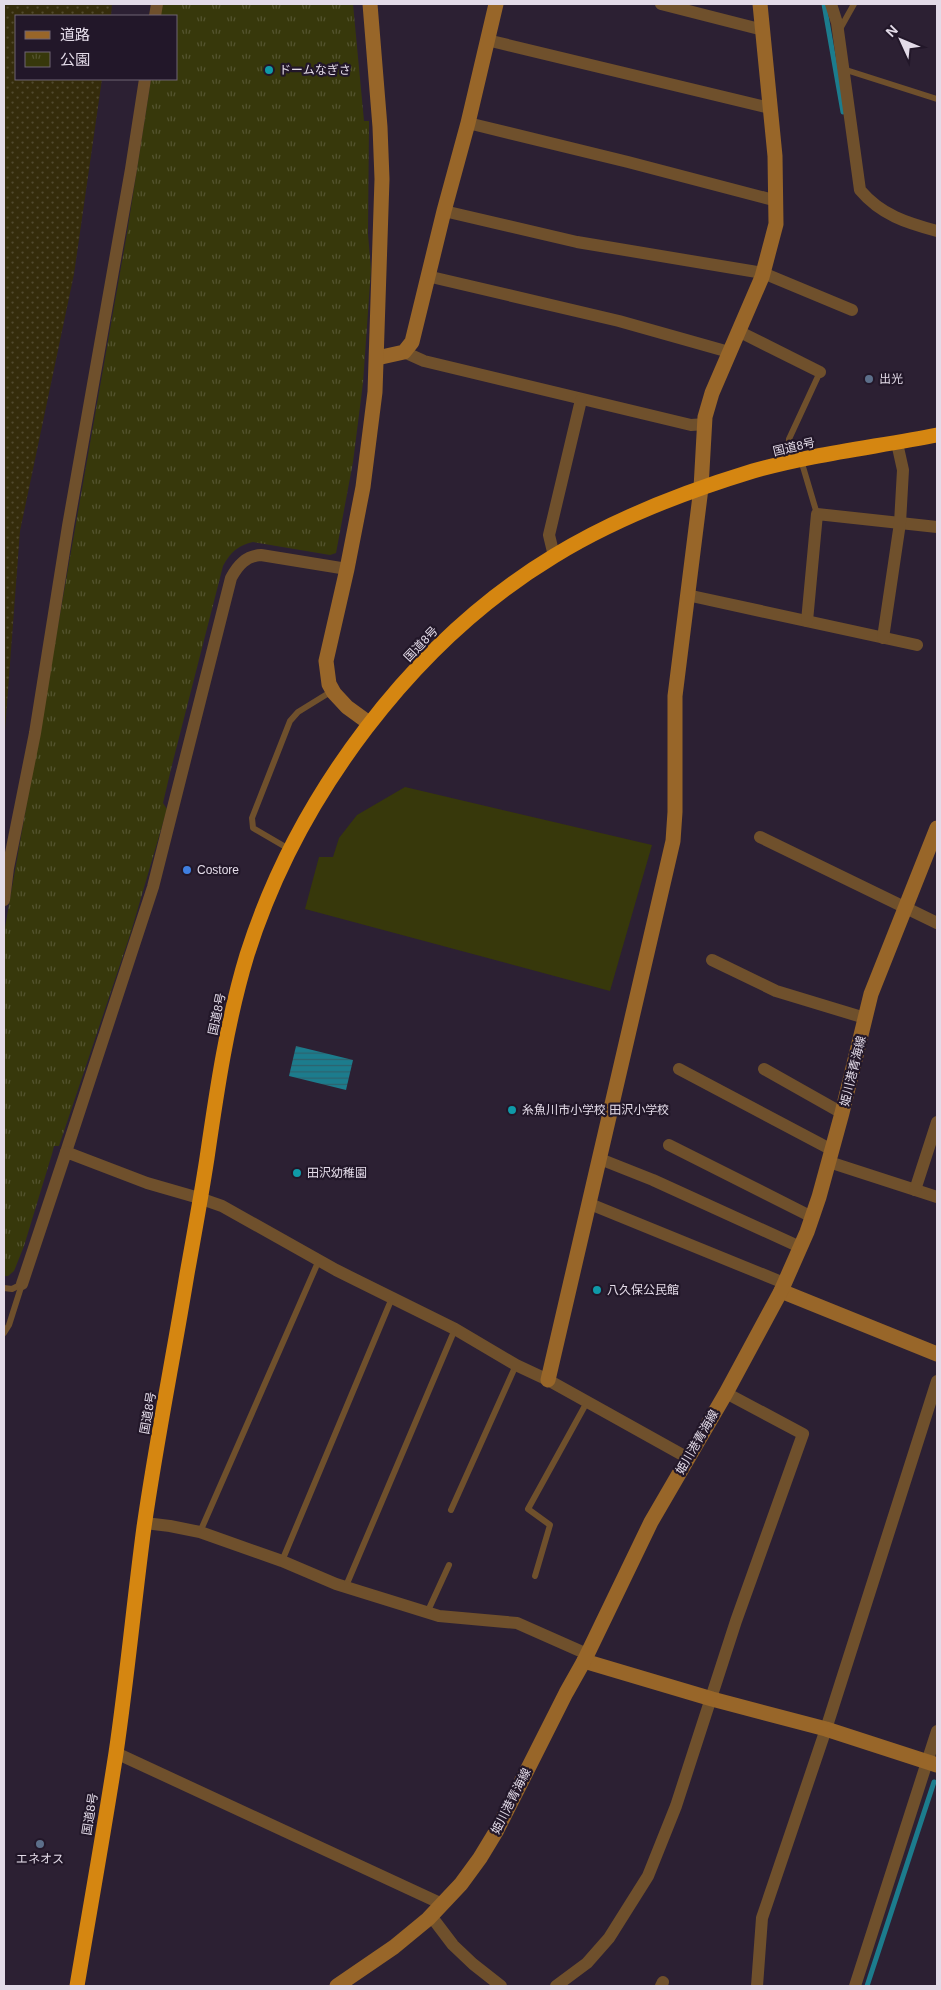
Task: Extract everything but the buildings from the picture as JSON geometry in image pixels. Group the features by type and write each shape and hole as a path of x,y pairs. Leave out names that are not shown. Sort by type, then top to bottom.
{"highway":[{"name":"国道8号","path":"77,1986 116,1753 145,1523 216,1093 237,991 265,902 289,849 346,756 369,723 404,684 455,631 505,589 554,556 607,527 651,507 760,469 937,435"}],"street":[{"path":"369,723 347,707 332,691 329,684 326,661 347,569 368,452 377,358 382,179 380,118 370,4"},
{"path":"404,352 412,342 427,276 468,123 496,4"},
{"path":"661,4 763,30"},
{"path":"548,1380 673,841 675,812 675,696 701,488 705,424 712,393 764,273 776,224 777,201 760,4"},
{"path":"831,4 838,32 860,190 869,201 887,214 905,222 937,231"},
{"path":"488,40 770,108"},
{"path":"4,900 8,868 35,733 70,516 146,80"},
{"path":"468,123 777,201"},
{"path":"444,211 577,242 764,273 852,310"},
{"path":"427,276 619,321 729,352"},
{"path":"738,331 820,372"},
{"path":"377,358 404,352 424,361 582,400 691,425 705,424"},
{"path":"554,556 549,535 582,400"},
{"path":"882,638 900,523 903,470 897,443"},
{"path":"807,621 817,514 937,527"},
{"path":"22,1284 153,887 232,578 243,562 254,556 261,555 347,569"},
{"path":"687,595 917,645"},
{"name":"姫川港青海線","path":"337,1986 394,1947 430,1916 480,1858 493,1837 586,1657 651,1522 726,1393 782,1287 812,1217 831,1156 871,994 937,828"},
{"path":"760,837 937,923"},
{"path":"712,960 776,991 865,1018"},
{"path":"679,1069 831,1156 937,1197"},
{"path":"764,1069 842,1113"},
{"path":"915,1190 937,1122"},
{"path":"669,1145 812,1217"},
{"path":"66,1152 147,1183 222,1206 319,1260 455,1329 516,1365 548,1380 688,1458"},
{"path":"600,1159 653,1180 800,1247"},
{"path":"590,1204 937,1354"},
{"path":"757,1986 762,1918 826,1729 937,1381"},
{"path":"556,1986 587,1963 609,1938 648,1876 676,1806 736,1621 803,1434 726,1393"},
{"path":"145,1523 200,1532 282,1561 336,1584 427,1613 439,1616 517,1623 586,1657 712,1699 826,1729 932,1764"},
{"path":"856,1986 932,1764 937,1732"},
{"path":"116,1753 442,1904"},
{"path":"430,1916 453,1944 473,1964 501,1986"}],"lane":[{"path":"838,32 854,4"},
{"path":"843,69 937,99"},
{"path":"817,514 794,462 790,439 820,372"},
{"path":"289,849 253,828 252,818 290,721 298,712 332,691"},
{"path":"200,1532 319,1260"},
{"path":"4,1288 12,1289 22,1284"},
{"path":"4,1333 9,1325 22,1284"},
{"path":"282,1561 392,1298"},
{"path":"346,1586 455,1329"},
{"path":"451,1510 516,1365"},
{"path":"535,1576 550,1525 528,1509 588,1402"},
{"path":"427,1613 449,1565"}],"green space":[{"path":"162,4 353,4 364,121 369,121 368,234 371,269 363,383 353,462 336,553 330,555 253,542 235,550 223,566 163,803 167,809 131,932 59,1146 54,1146 24,1246 14,1271 8,1276 4,1276 4,933 127,233 151,80 178,80 178,15 160,15"},
{"path":"405,787 652,845 610,991 305,909 319,857 333,857 339,838 357,815"}],"sand":[{"path":"4,4 112,4 111,15 15,15 15,80 102,80 74,274 20,531 4,743"}],"water":[{"path":"296,1046 353,1060 346,1090 289,1076"}],"waterway":[{"path":"824,4 843,112"},
{"path":"867,1986 934,1782"}],"place":[{"name":"ドームなぎさ","path":"269,70"},
{"name":"出光","path":"869,379"},
{"name":"Costore","path":"187,870"},
{"name":"糸魚川市小学校 田沢小学校","path":"512,1110"},
{"name":"田沢幼稚園","path":"297,1173"},
{"name":"八久保公民館","path":"597,1290"},
{"name":"エネオス","path":"40,1844"}]}
